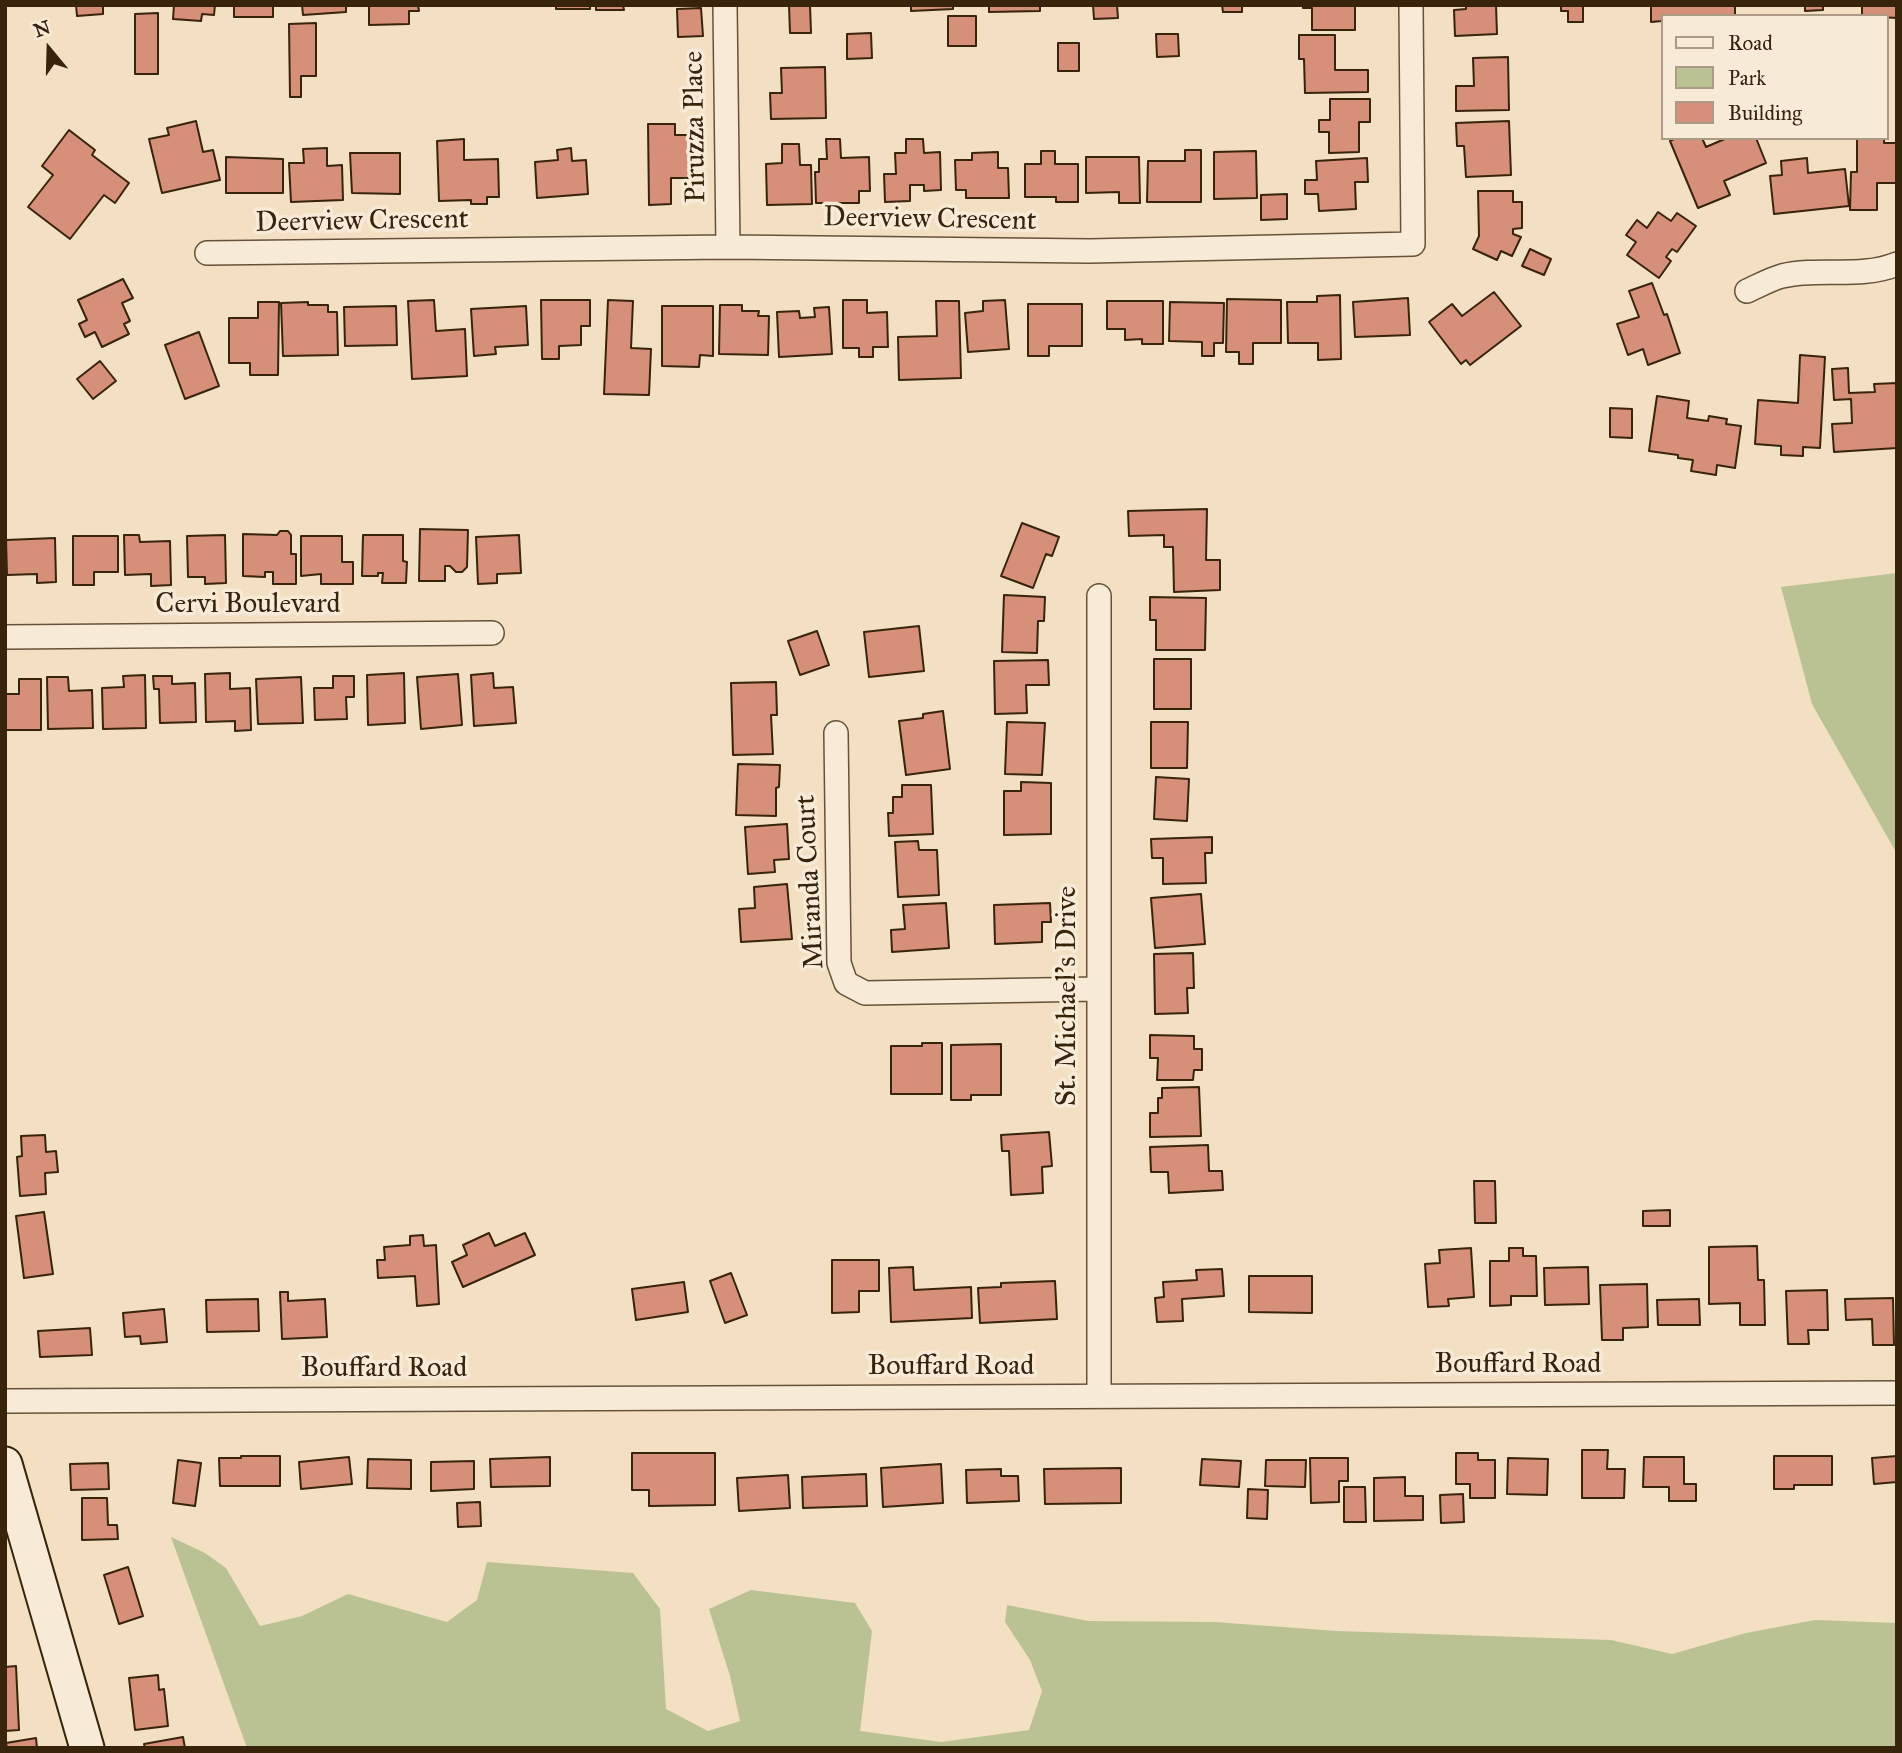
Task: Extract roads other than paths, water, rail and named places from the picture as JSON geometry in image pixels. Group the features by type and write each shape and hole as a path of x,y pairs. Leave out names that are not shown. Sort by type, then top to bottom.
{"street":[{"name":"Piruzza Place","path":"725,5 728,247"},
{"name":"Deerview Crescent","path":"207,253 728,247 1090,251 1413,244 1410,5"},
{"path":"1747,292 1781,276 1817,272 1879,271 1897,264"},
{"name":"St. Michael's Drive","path":"1099,596 1099,1396"},
{"name":"Cervi Boulevard","path":"5,637 492,633"},
{"name":"Miranda Court","path":"836,733 839,963 846,983 865,993 1098,989"},
{"name":"Bouffard Road","path":"5,1401 1897,1392"},
{"path":"5,1465 87,1748"}]}
